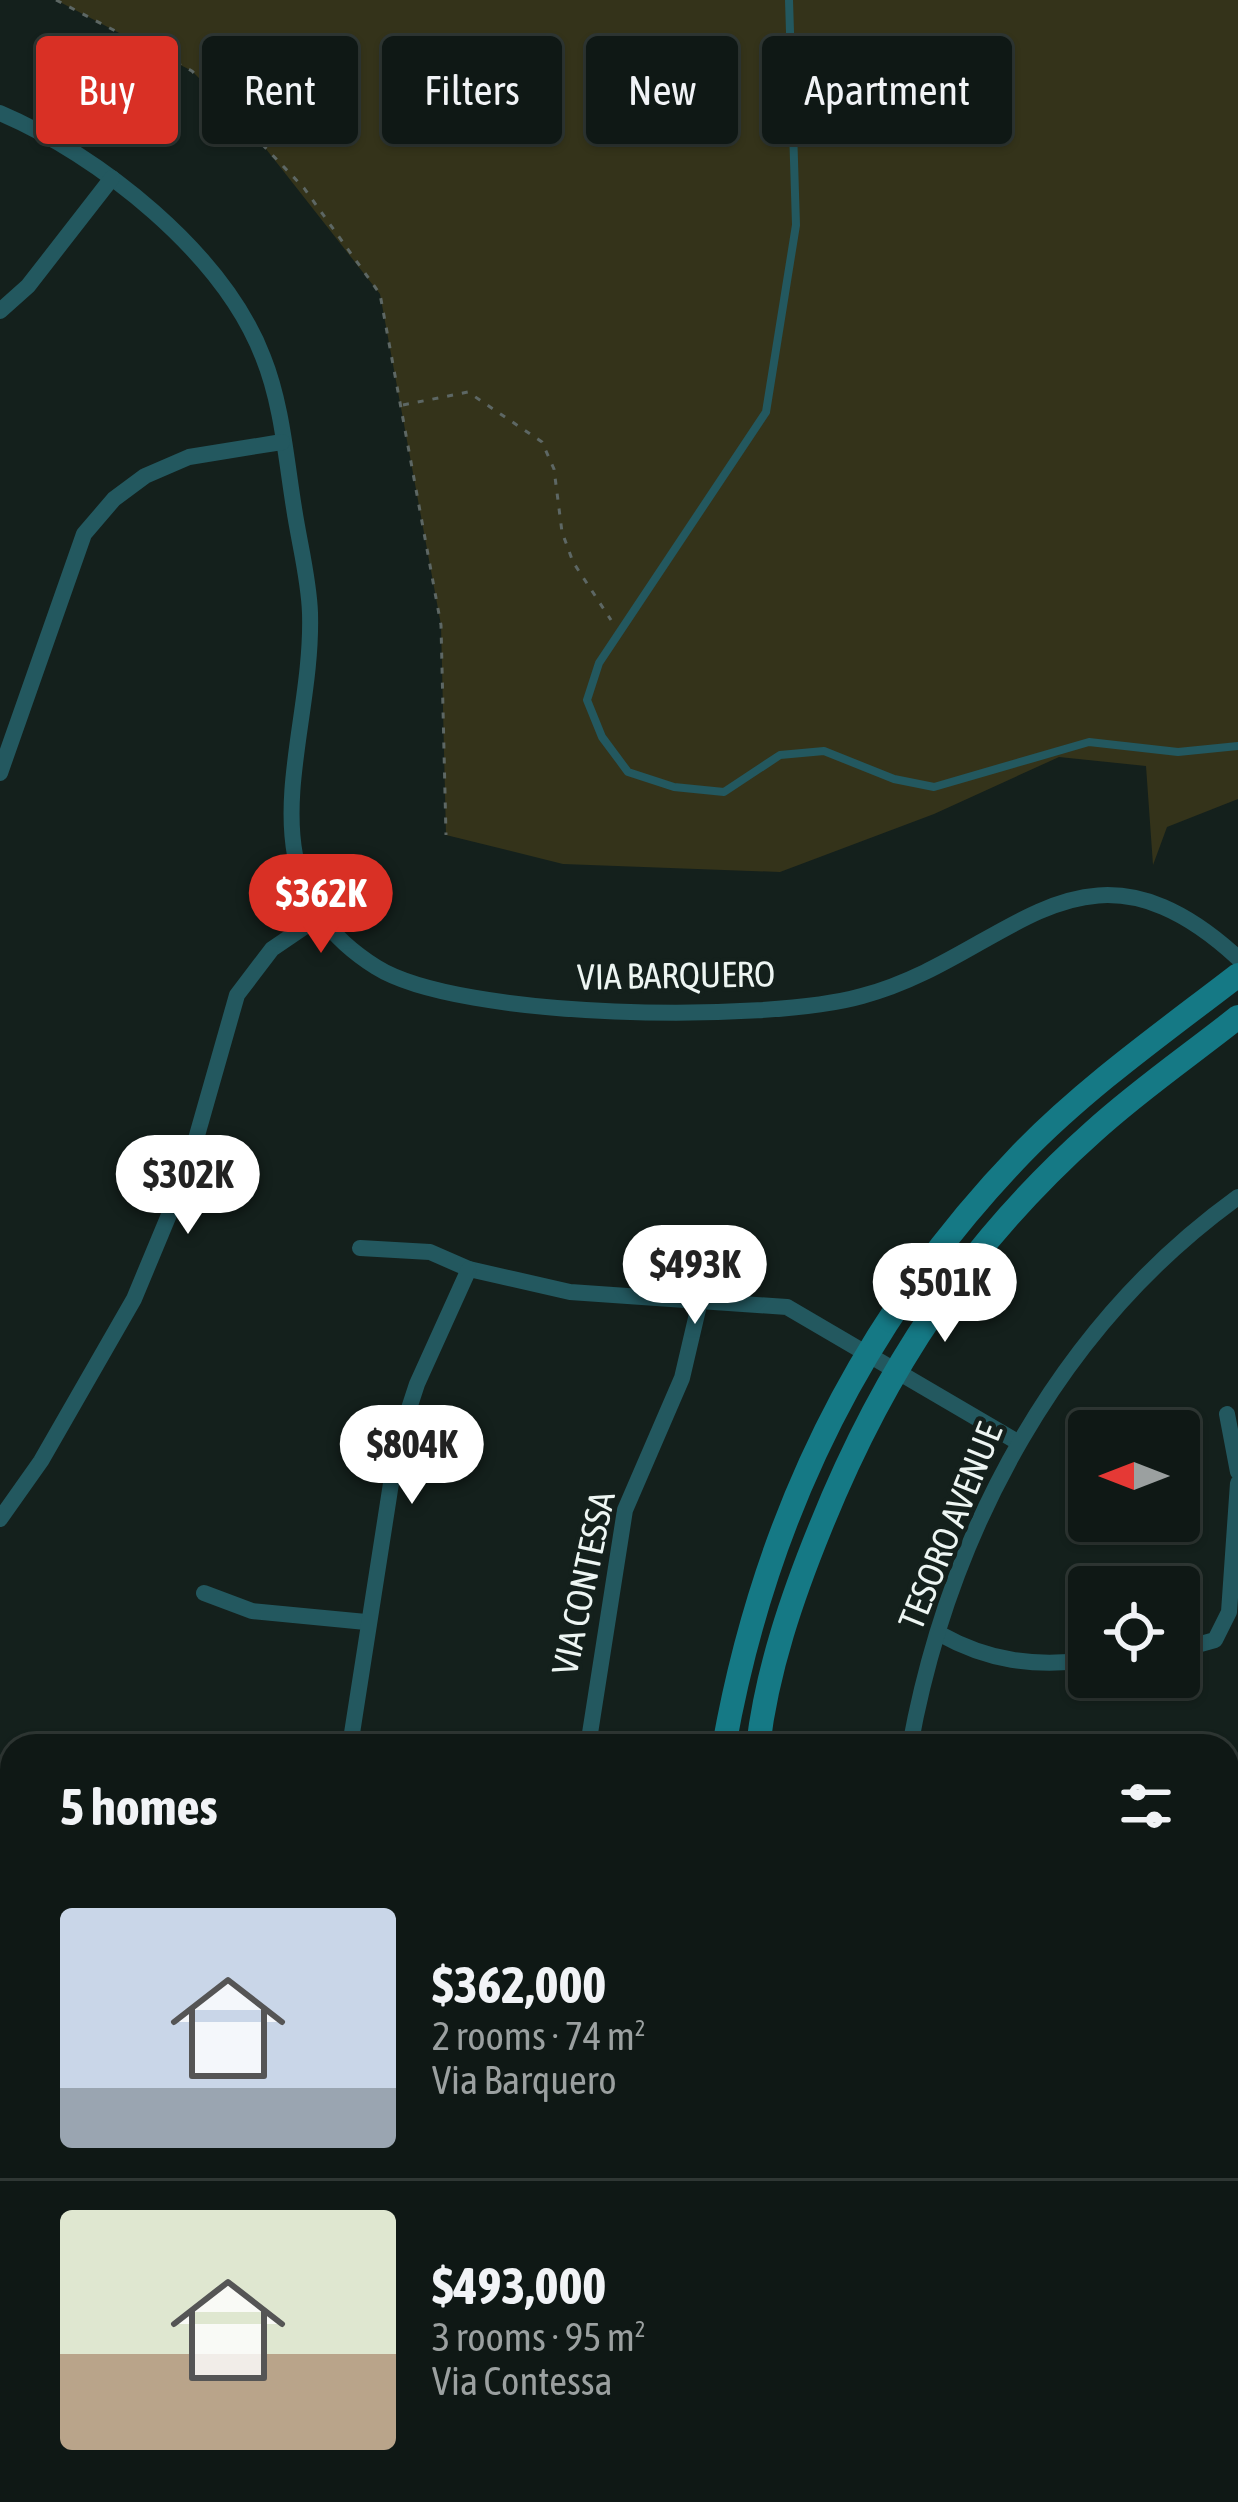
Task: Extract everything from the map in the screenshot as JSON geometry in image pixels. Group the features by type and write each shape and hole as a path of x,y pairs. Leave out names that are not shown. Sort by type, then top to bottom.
{"main road":[{"path":"726,1734 746,1631 780,1531 830,1415 864,1357 957,1226 1022,1152 1106,1076 1238,975"},
{"path":"761,1734 788,1608 858,1436 891,1372 1006,1218 1094,1130 1238,1017"}],"street":[{"name":"VIA BARQUERO","path":"0,113 54,136 141,196 240,310 264,357 310,612 305,686 288,795 291,841 301,881 319,917 381,971 429,986 601,1012 860,998 903,982 1045,904 1088,895 1140,899 1238,958"},
{"path":"0,311 28,286 112,178"},
{"path":"0,773 85,534 113,499 145,476 189,457 282,442"},
{"path":"0,1520 41,1461 134,1299 186,1174 237,995 272,949 319,917"},
{"name":"TESORO AVENUE","path":"913,1734 940,1634 1016,1441 1088,1342 1179,1239 1238,1197"},
{"path":"360,1247 430,1252 469,1269 570,1292 787,1307 864,1357 1016,1441"},
{"path":"352,1734 397,1445 417,1384 469,1269"},
{"name":"VIA CONTESSA","path":"590,1734 625,1510 682,1378 700,1301"},
{"path":"1226,1414 1238,1472"},
{"path":"1200,1644 1214,1640 1229,1612 1238,1483"},
{"path":"204,1593 252,1611 366,1622"},
{"path":"940,1634 977,1654 1046,1666 1068,1663"}],"lane":[{"path":"789,0 796,225 766,412 599,663 587,700 602,737 628,772 674,787 724,792 780,755 824,751 895,779 934,787 1039,752 1089,742 1178,752 1238,746"}],"path":[{"path":"56,0 192,71 304,188 380,294 442,626 446,835"},
{"path":"402,406 468,392 542,442 554,469 562,532 573,562 594,602 620,633"}],"shaded area":[{"path":"56,0 1238,0 1238,799 1167,827 1153,865 1146,766 1059,757 934,814 780,872 563,864 446,835 441,625 380,294 262,144 358,144 358,36 202,36 202,81 178,64 178,36 125,36"}]}
